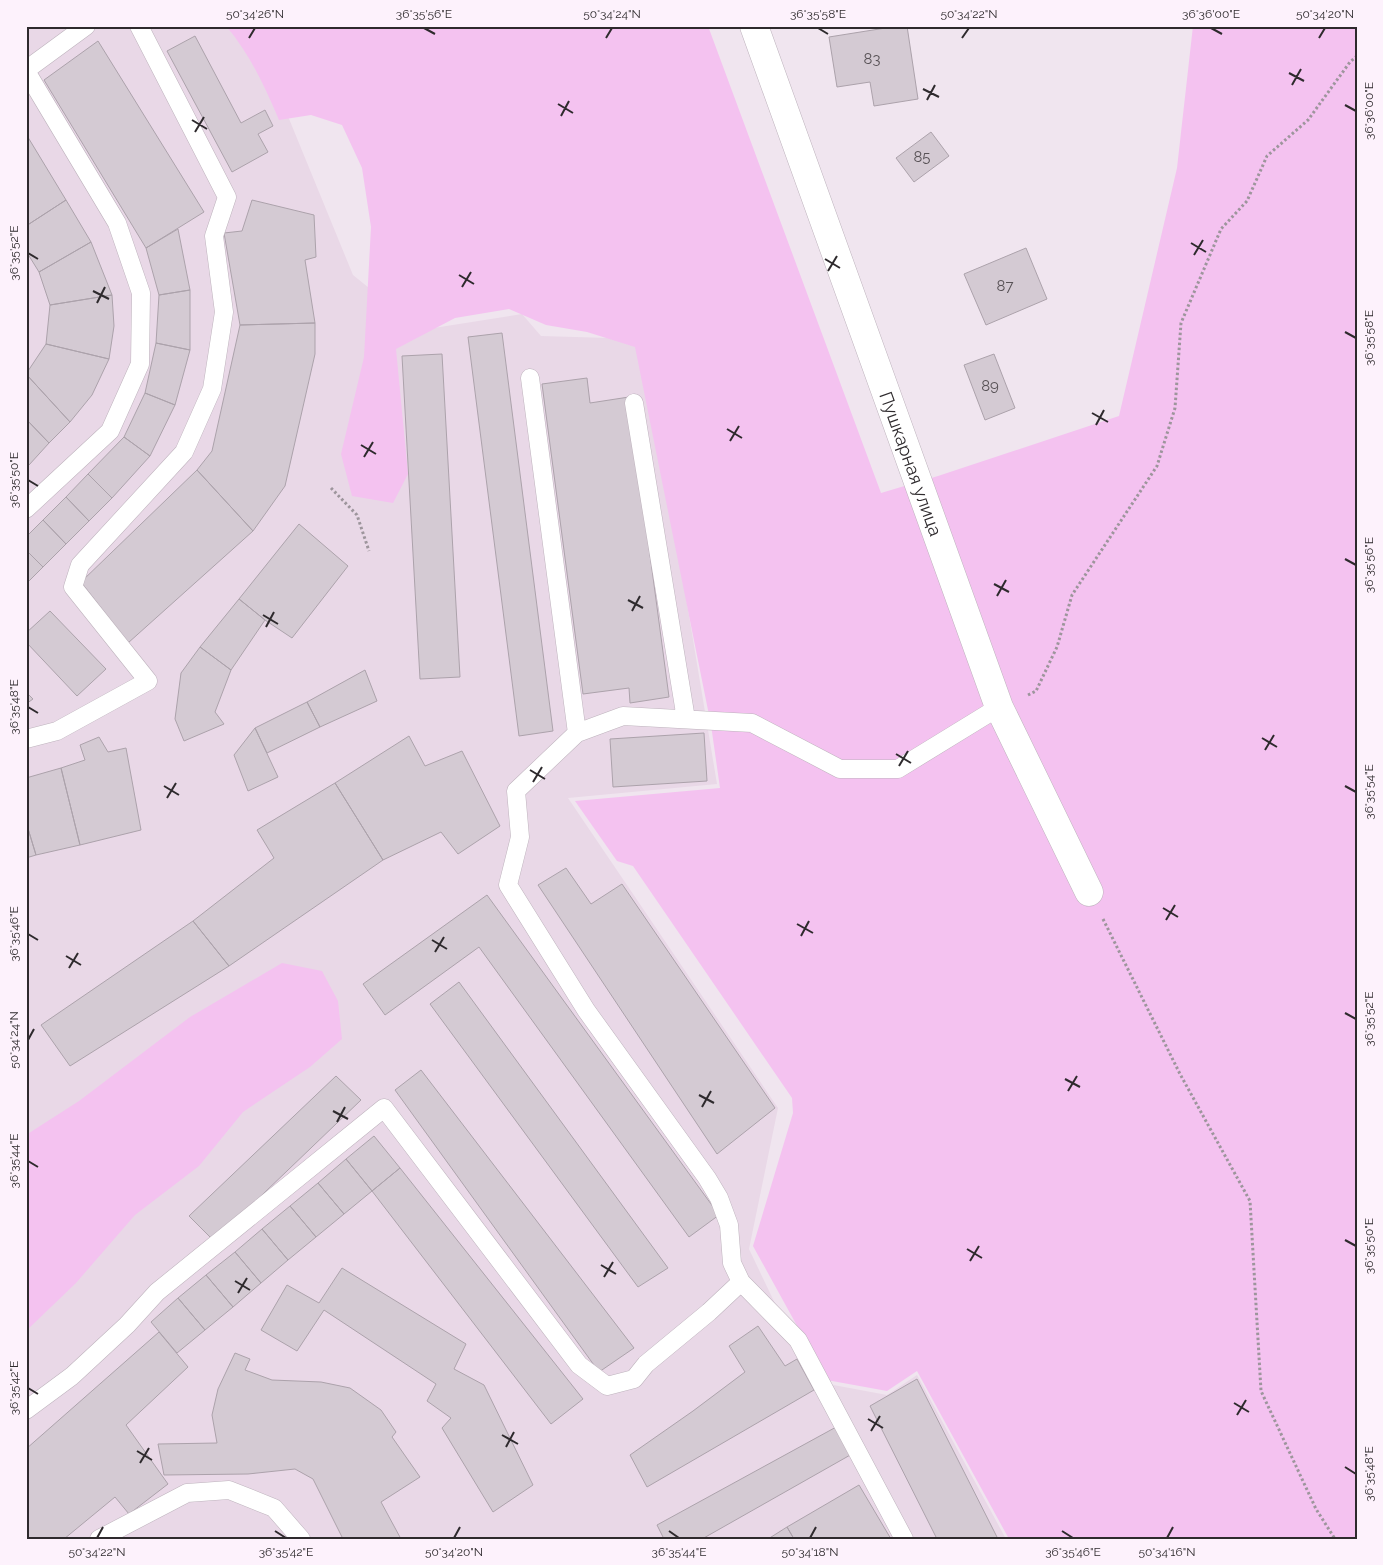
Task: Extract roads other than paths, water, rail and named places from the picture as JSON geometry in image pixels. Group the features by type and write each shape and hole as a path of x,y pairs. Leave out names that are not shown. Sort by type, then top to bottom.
{"street":[{"name":"Пушкарная улица","path":"754,26 1000,707 1089,892"}],"lane":[{"path":"26,509 110,431 140,364 142,293 117,223 26,70 86,26"},
{"path":"26,739 57,731 148,681 73,587 80,566 184,452 212,389 224,312 214,236 227,197 139,26"},
{"path":"530,378 577,733"},
{"path":"634,403 686,719"},
{"path":"904,1539 798,1340 741,1282 732,1263 729,1225 707,1178 586,1010 508,885 520,837 516,791 577,733 623,716 752,723 840,769 898,769 1000,707"},
{"path":"26,1410 72,1376 127,1325 157,1292 384,1108 580,1365 607,1386 634,1379 646,1364 709,1312 741,1282"},
{"path":"99,1539 187,1493 229,1490 274,1508 301,1539"}]}
